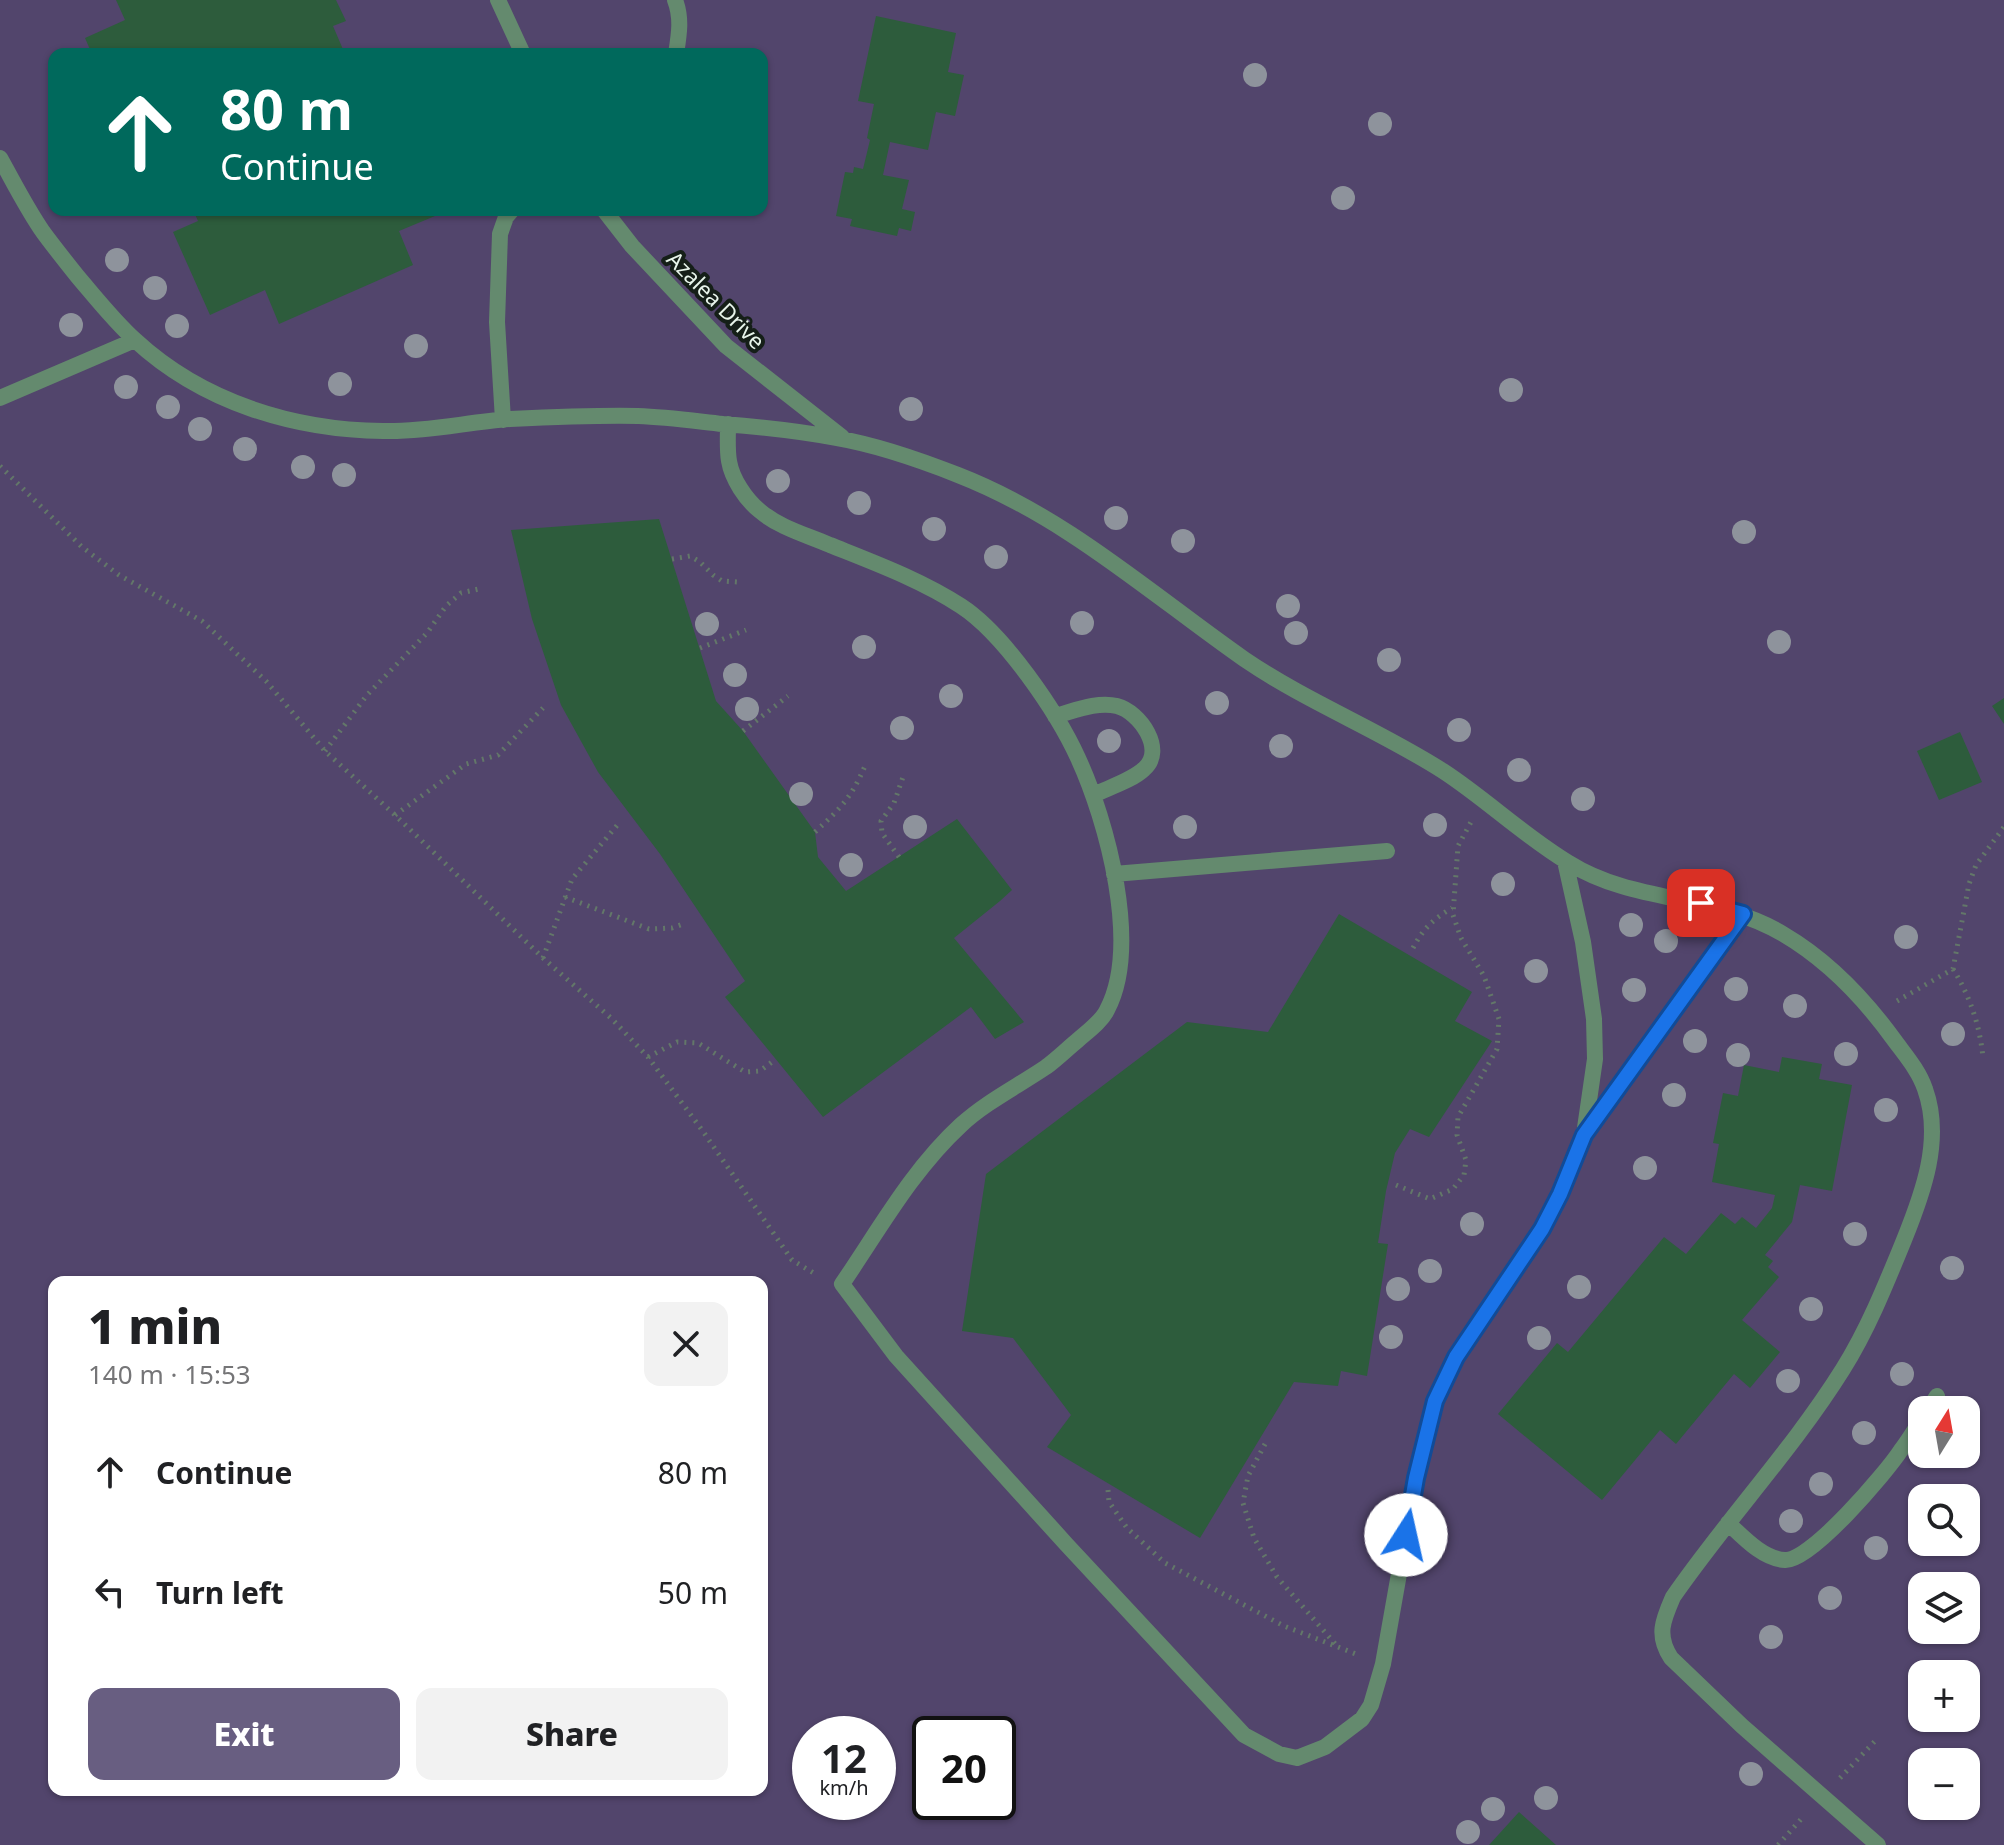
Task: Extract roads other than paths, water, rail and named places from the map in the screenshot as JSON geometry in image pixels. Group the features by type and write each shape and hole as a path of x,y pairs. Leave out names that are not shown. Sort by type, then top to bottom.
{"lane":[{"path":"498,0 520,48"},
{"path":"675,0 679,12 677,48"},
{"path":"0,158 43,231 99,302 135,340 174,371 213,393 253,410 294,422 340,429 415,430 503,420 639,416 769,428 844,439 959,475 1020,502 1078,538 1278,682 1447,773 1565,861 1624,888 1743,914 1779,931 1842,978 1876,1014 1924,1086 1932,1139 1928,1171 1909,1229 1884,1289 1847,1362 1823,1399 1673,1597 1662,1628 1663,1646 1671,1658 1742,1726 1878,1845"},
{"path":"503,420 497,322 500,234 507,216"},
{"name":"Azalea Drive","path":"609,216 632,246 726,346 844,439"},
{"path":"0,398 135,340"},
{"path":"728,424 732,471 749,501 761,512 780,525 937,591 965,608 994,635 1023,669 1079,759 1093,795 1119,896 1121,956 1107,1012 1049,1065 961,1125 925,1162 842,1284 896,1356 1067,1545 1244,1735 1279,1754 1297,1758 1325,1747 1362,1719 1371,1705 1383,1664 1416,1478 1435,1401 1456,1357 1542,1229 1584,1135 1743,914"},
{"path":"1055,716 1088,707 1116,706 1129,711 1150,736 1151,754 1147,767 1093,795"},
{"path":"1114,874 1387,851"},
{"path":"1565,861 1583,942 1594,1019 1595,1059 1584,1135"},
{"path":"1728,1523 1756,1548 1773,1557 1786,1561 1796,1558 1837,1525 1908,1441"}]}
